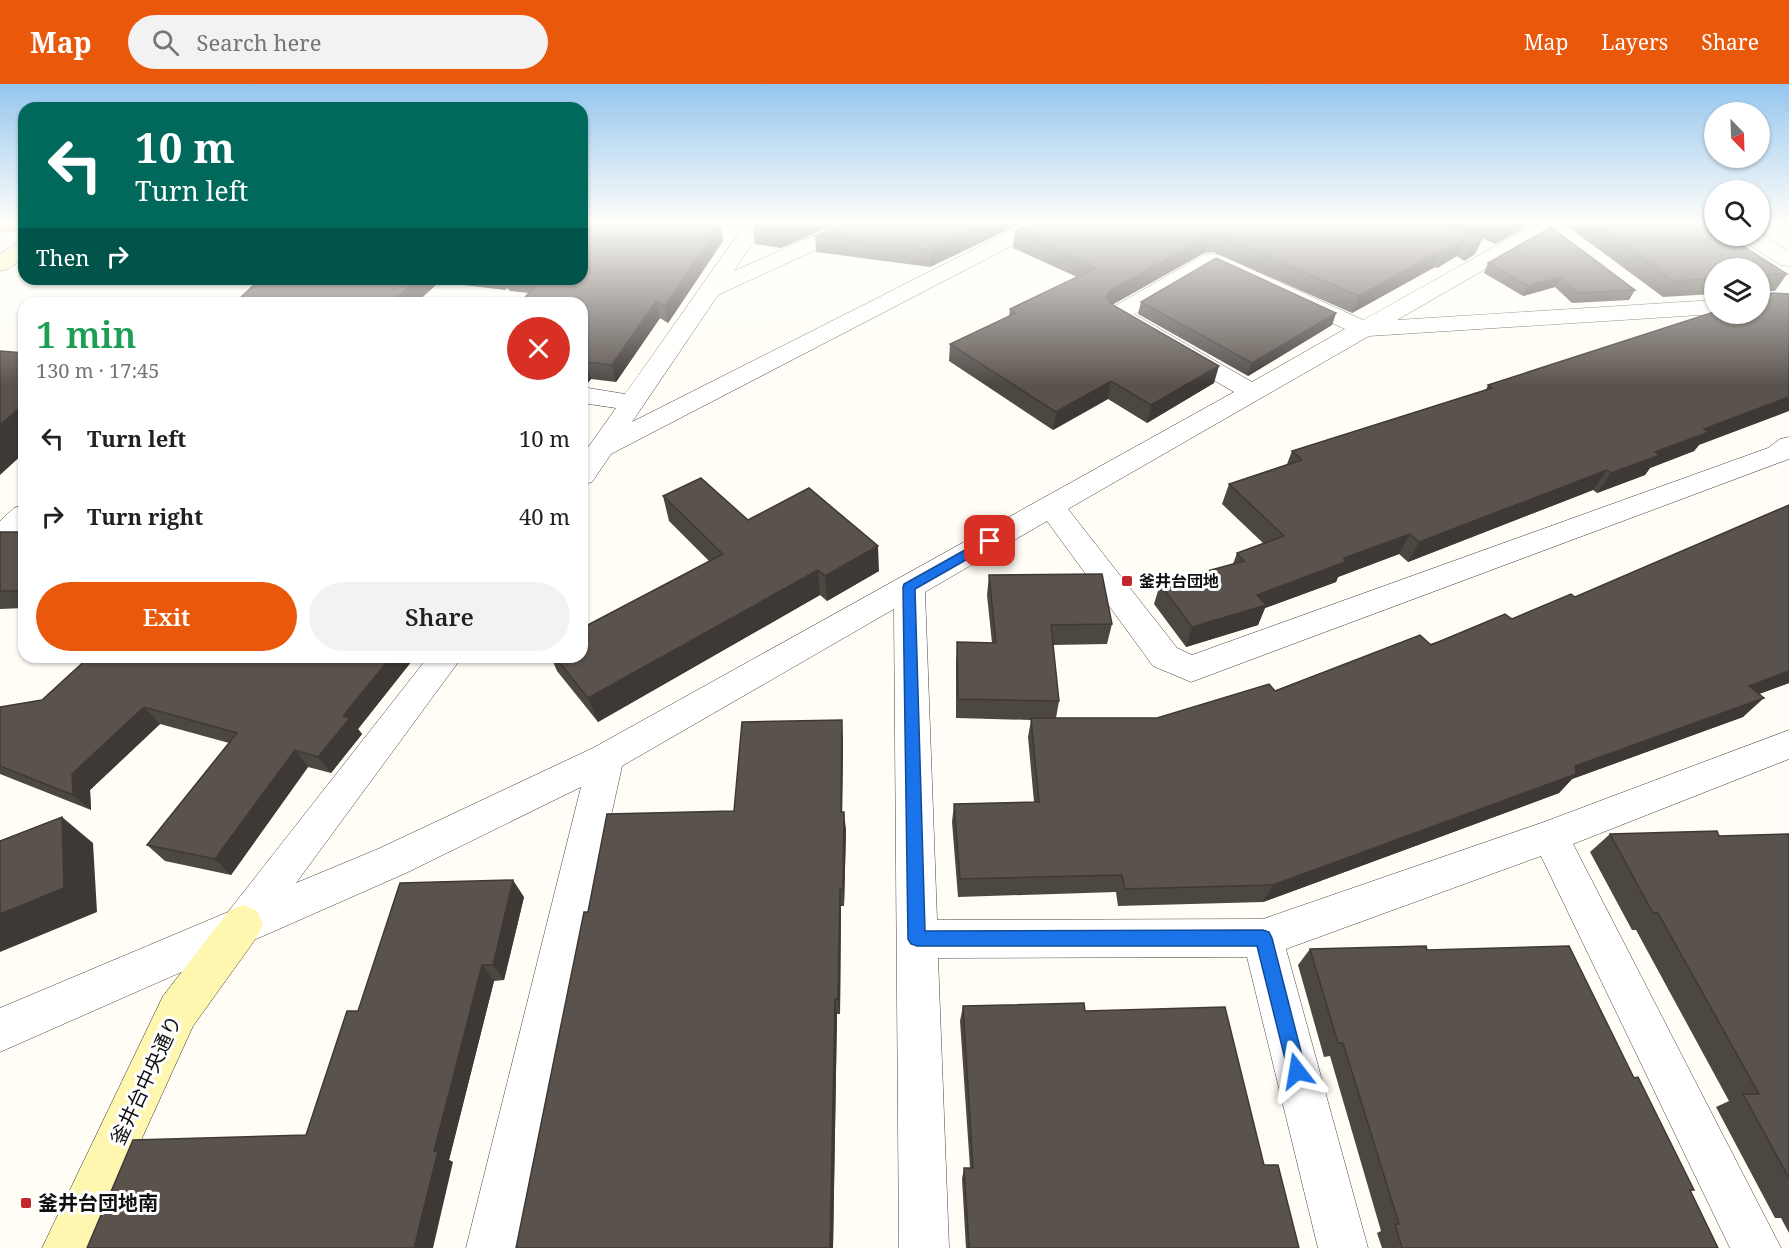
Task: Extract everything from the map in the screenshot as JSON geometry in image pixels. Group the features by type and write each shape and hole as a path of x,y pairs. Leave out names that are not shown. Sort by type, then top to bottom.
{"street":[{"path":"588,468 718,277"},
{"path":"711,290 738,277"},
{"path":"602,448 934,277"},
{"path":"1182,277 1117,314 1252,392"},
{"path":"1250,277 1364,329 1704,308"},
{"path":"0,1030 392,861 606,758 1364,329 1442,277"},
{"path":"1636,291 1663,310"},
{"path":"588,396 634,403"},
{"path":"1051,506 1165,657 1191,669 1778,454 1789,445"},
{"path":"0,538 18,521"},
{"path":"909,587 924,1248"},
{"path":"243,924 441,663"},
{"path":"917,939 1263,938 1786,751"},
{"path":"491,1248 606,758"},
{"path":"1550,836 1756,1248"},
{"name":"釜井台中央通り","path":"67,1248 178,1011 243,924"},
{"path":"1263,938 1343,1248"}],"building":[{"path":"588,277 685,277 665,306 656,301 612,365 588,362 588,297 525,297 536,285 588,285"},
{"path":"1076,277 1134,277 1111,290 1106,297 1111,304 1219,366 1151,405 1111,381 1056,412 950,344 1016,313 1010,309"},
{"path":"1183,277 1258,277 1336,313 1252,363 1141,302"},
{"path":"1316,277 1393,277 1359,296"},
{"path":"1513,277 1559,277 1528,286"},
{"path":"1560,277 1618,277 1635,290 1577,293"},
{"path":"1669,277 1704,277 1674,281"},
{"path":"254,285 410,285 398,297 241,297"},
{"path":"1770,294 1789,294 1789,397 1704,429 1709,432 1655,452 1660,455 1611,473 1607,470 1419,542 1410,534 1344,558 1345,562 1257,595 1266,605 1192,627 1160,584 1244,561 1237,553 1284,536 1229,484 1302,460 1292,451 1492,388 1488,385 1704,315 1704,324 1770,324"},
{"path":"0,351 18,352 18,409 0,425"},
{"path":"701,478 748,520 809,488 878,546 825,576 818,570 588,698 560,663 588,663 588,625 723,554 663,496"},
{"path":"1789,505 1789,671 1749,686 1764,698 1575,766 1576,774 1273,885 1125,889 1122,875 960,879 954,804 1039,802 1031,718 1157,718 1269,684 1275,691 1420,635 1431,645 1505,614 1512,619 1571,594 1575,597"},
{"path":"0,532 18,532 18,591 0,591"},
{"path":"1102,574 1112,624 1051,625 1059,701 958,699 957,642 996,643 989,575"},
{"path":"82,663 386,663 343,716 350,718 318,757 295,750 215,859 147,845 237,733 144,707 72,774 73,795 0,766 0,707 42,700"},
{"path":"842,720 843,889 840,889 838,999 835,999 830,1248 516,1248 584,912 588,912 607,814 734,811 742,722"},
{"path":"62,817 64,888 0,914 0,841"},
{"path":"1717,831 1719,836 1789,834 1789,1178 1743,1094 1759,1094 1658,913 1653,913 1610,834"},
{"path":"513,880 493,965 482,965 434,1151 438,1151 414,1248 87,1248 133,1140 306,1135 347,1011 358,1011 400,883"},
{"path":"1426,946 1427,950 1569,946 1634,1078 1638,1077 1694,1190 1690,1190 1718,1248 1402,1248 1395,1224 1399,1224 1343,1043 1338,1043 1310,949"},
{"path":"1084,1003 1085,1011 1225,1007 1264,1165 1278,1165 1299,1248 969,1248 964,1168 973,1168 963,1006"}],"place":[{"name":"釜井台団地","path":"1127,581"},
{"name":"釜井台団地南","path":"26,1203"}],"route":[{"path":"990,541 909,587 917,939 1263,938 1297,1071"}]}
